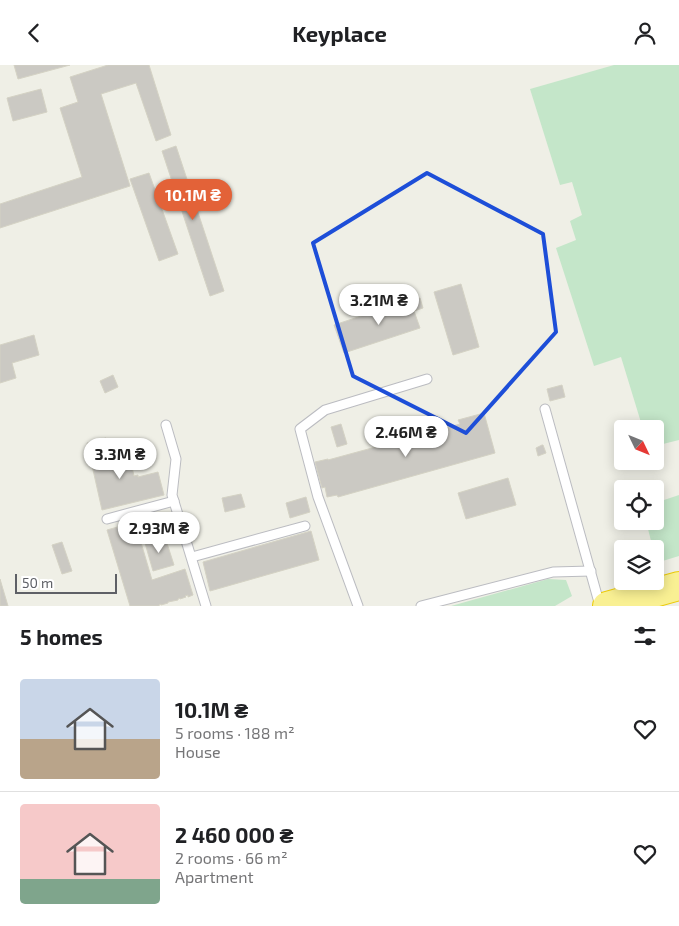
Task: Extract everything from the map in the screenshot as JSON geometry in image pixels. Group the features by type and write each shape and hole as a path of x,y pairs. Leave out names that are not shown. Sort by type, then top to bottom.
{"highway":[{"path":"607,606 679,586"}],"lane":[{"path":"358,606 318,497 300,429 325,410 427,379"},
{"path":"545,409 600,606"},
{"path":"166,425 176,459 172,495 206,606"},
{"path":"106,519 174,501"},
{"path":"192,557 305,526"},
{"path":"421,606 553,572 591,571"}],"highlighted area":[{"path":"427,173 543,234 556,332 466,433 353,376 313,243"}],"green space":[{"path":"614,65 679,65 679,440 664,444 664,420 640,420 621,357 594,366 556,248 576,240 570,221 582,215 572,182 560,185 530,89"},
{"path":"679,495 679,556 664,561 664,540 651,540 648,530 664,530 664,500"},
{"path":"548,579 566,580 572,596 555,606 451,606"}],"building":[{"path":"14,65 70,65 18,79"},
{"path":"108,65 149,65 171,135 156,141 136,83 101,94 130,186 0,228 0,204 82,177 60,108 78,102 70,77"},
{"path":"41,89 47,112 13,121 7,98"},
{"path":"176,146 224,291 210,296 162,151"},
{"path":"149,173 178,254 159,261 130,179"},
{"path":"461,284 479,347 453,355 434,292"},
{"path":"420,298 423,308 414,311 420,328 344,353 334,325"},
{"path":"34,335 39,355 12,363 16,378 0,383 0,345"},
{"path":"113,375 118,387 105,393 100,381"},
{"path":"562,385 565,397 550,401 547,389"},
{"path":"484,413 495,453 338,497 337,495 327,497 325,487 322,488 315,462 460,424 458,420"},
{"path":"341,424 347,444 337,447 331,427"},
{"path":"106,438 114,471 132,467 134,476 138,475 138,477 158,472 164,495 102,510 87,443"},
{"path":"542,445 546,453 538,456 536,448"},
{"path":"508,478 516,505 466,519 458,493"},
{"path":"241,494 245,507 225,512 222,498"},
{"path":"306,497 310,512 290,518 286,503"},
{"path":"135,522 152,580 185,569 193,595 188,597 188,595 159,606 130,606 107,530"},
{"path":"311,531 319,560 210,591 203,562"},
{"path":"165,537 174,565 153,571 145,543"},
{"path":"62,542 72,571 62,574 52,545"},
{"path":"0,579 8,606 0,606"}]}
